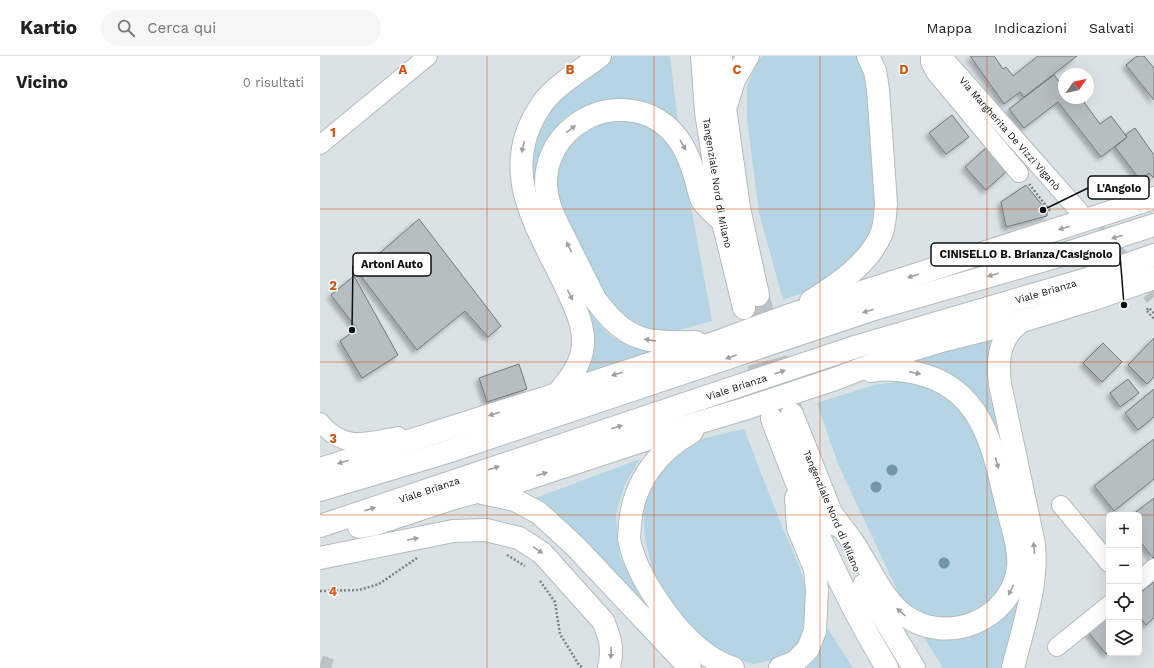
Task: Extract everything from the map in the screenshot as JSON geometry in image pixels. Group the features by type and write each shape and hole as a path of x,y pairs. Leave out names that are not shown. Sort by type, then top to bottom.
{"highway":[{"path":"557,394 570,380 580,359 583,345 582,328 573,302 525,199 521,177 521,155 526,135 533,118 543,103 600,56"},
{"name":"Tangenziale Nord di Milano","path":"702,56 706,112 723,222 751,302 725,108 720,56"},
{"path":"725,108 734,80 748,56"},
{"path":"786,316 841,280 872,249 882,233 886,204 878,89 875,71 868,56"},
{"path":"717,342 674,343 650,341 629,334 613,322 595,299 550,208 546,182 548,161 554,148 564,134 581,121 608,111 622,110 639,112 657,119 673,131 684,146 692,166 702,200 723,222"},
{"path":"320,469 557,394 717,342 786,316 1154,198"},
{"path":"320,490 495,436 864,312 1052,258 1154,225"},
{"name":"Viale Brianza","path":"320,526 855,347 1087,279 1154,255"},
{"path":"320,532 372,525 454,498 526,479 835,379 882,361 945,340 1022,321 1094,299 1154,278"},
{"path":"1013,668 1029,605 1035,575 1036,560 998,370 1002,344 1014,326 1022,321"},
{"path":"830,512 852,542 887,598 903,614 920,625 935,629 950,630 968,626 985,618 998,608 1007,597 1015,583 1018,567 1018,549 992,444 984,427 961,395 945,384 924,375 905,370 875,370 835,379"},
{"path":"733,668 718,663 697,647 677,627 654,596 636,562 629,538 631,510 637,488 648,470 666,450 690,432 744,409"},
{"name":"Tangenziale Nord di Milano","path":"887,668 834,573 795,481 782,417 830,512 859,576 888,627 914,668"},
{"path":"780,668 795,662 808,649 815,631 817,590 815,570 798,528 795,481"},
{"path":"477,492 515,500 539,513 575,546 690,668"},
{"path":"320,558 453,531 486,530 519,538 542,553 603,621 609,634 612,651 609,668"}],"street":[{"path":"320,157 324,142 428,56"},
{"path":"930,56 930,62 934,72 1019,172"},
{"name":"Via Margherita De Vizzi Viganò","path":"942,56 1079,211"},
{"path":"320,422 329,433 346,442 358,443 412,434 433,434"},
{"path":"1061,505 1106,559"},
{"path":"1142,578 1154,568"},
{"path":"1057,647 1106,607"}],"path":[{"path":"1019,172 1052,213"},
{"path":"1154,313 1149,308 1146,310 1154,319"},
{"path":"504,553 527,567"},
{"path":"320,591 359,590 379,584 418,557"},
{"path":"537,577 555,602 560,634 579,665 583,668"}],"shaded area":[{"path":"614,56 670,56 678,122 663,112 582,112 538,192 533,194 530,154 535,134 555,101"},
{"path":"762,56 856,56 861,62 866,74 876,185 875,219 861,247 847,263 811,290 783,300 759,213 747,119 747,86 756,65"},
{"path":"612,119 641,121 671,142 684,168 712,321 661,335 641,331 608,305 556,198 558,165 574,138 586,130"},
{"path":"579,297 597,321 613,337 638,349 658,354 579,380"},
{"path":"996,332 990,350 986,381 1000,436 986,415 913,362"},
{"path":"903,381 921,383 938,391 953,402 977,430 1010,549 1010,565 1002,589 981,612 938,621 909,608 897,590 838,464 817,403 874,385"},
{"path":"744,429 800,568 808,597 804,636 787,657 754,664 731,658 697,633 673,607 654,576 645,540 643,509 656,478 672,453 701,439"},
{"path":"640,459 625,484 616,514 620,557 644,605 592,547 563,520 533,499"},
{"path":"1020,593 1001,668 943,668 922,635 956,638 968,636 978,632 998,617"},
{"path":"825,624 853,668 807,668 818,656"}],"building":[{"path":"970,56 994,56 1003,69 1006,67 1013,76 1038,56 1077,56 1061,68 1058,68 1058,71 1024,97 1020,92 1004,104"},
{"path":"1137,56 1144,56 1154,68 1154,100 1126,65"},
{"path":"1054,75 1058,80 1058,102 1024,128 1009,109"},
{"path":"1060,104 1085,104 1100,124 1111,116 1127,137 1101,157"},
{"path":"952,115 969,137 946,154 929,133"},
{"path":"1135,128 1154,155 1154,178 1149,173 1140,180 1115,147 1127,137 1125,135"},
{"path":"987,147 1008,170 986,190 965,167"},
{"path":"1026,185 1047,211 1047,216 1006,227 1001,202"},
{"path":"419,219 501,326 488,337 465,311 417,350 358,272"},
{"path":"354,276 398,355 362,378 340,341 357,329 331,295"},
{"path":"1154,338 1154,377 1147,384 1128,365"},
{"path":"1103,343 1122,362 1102,382 1083,363"},
{"path":"519,364 527,389 487,402 479,378"},
{"path":"1128,379 1139,393 1120,407 1110,393"},
{"path":"1154,389 1154,417 1138,430 1125,413"},
{"path":"1154,439 1154,479 1114,511 1094,486"},
{"path":"1154,498 1153,558 1142,544 1142,512 1136,512"},
{"path":"1154,582 1154,618 1146,625 1142,620 1142,592"},
{"path":"1106,618 1106,654 1088,632"}],"tunnel":[{"path":"1079,211 1154,297"},
{"path":"758,295 792,413"},
{"path":"750,331 772,419"},
{"path":"320,664 331,668"}],"place":[{"name":"L'Angolo","path":"1043,210"},
{"name":"CINISELLO B. Brianza/Casignolo","path":"1124,305"},
{"name":"Artoni Auto","path":"352,330"}]}
